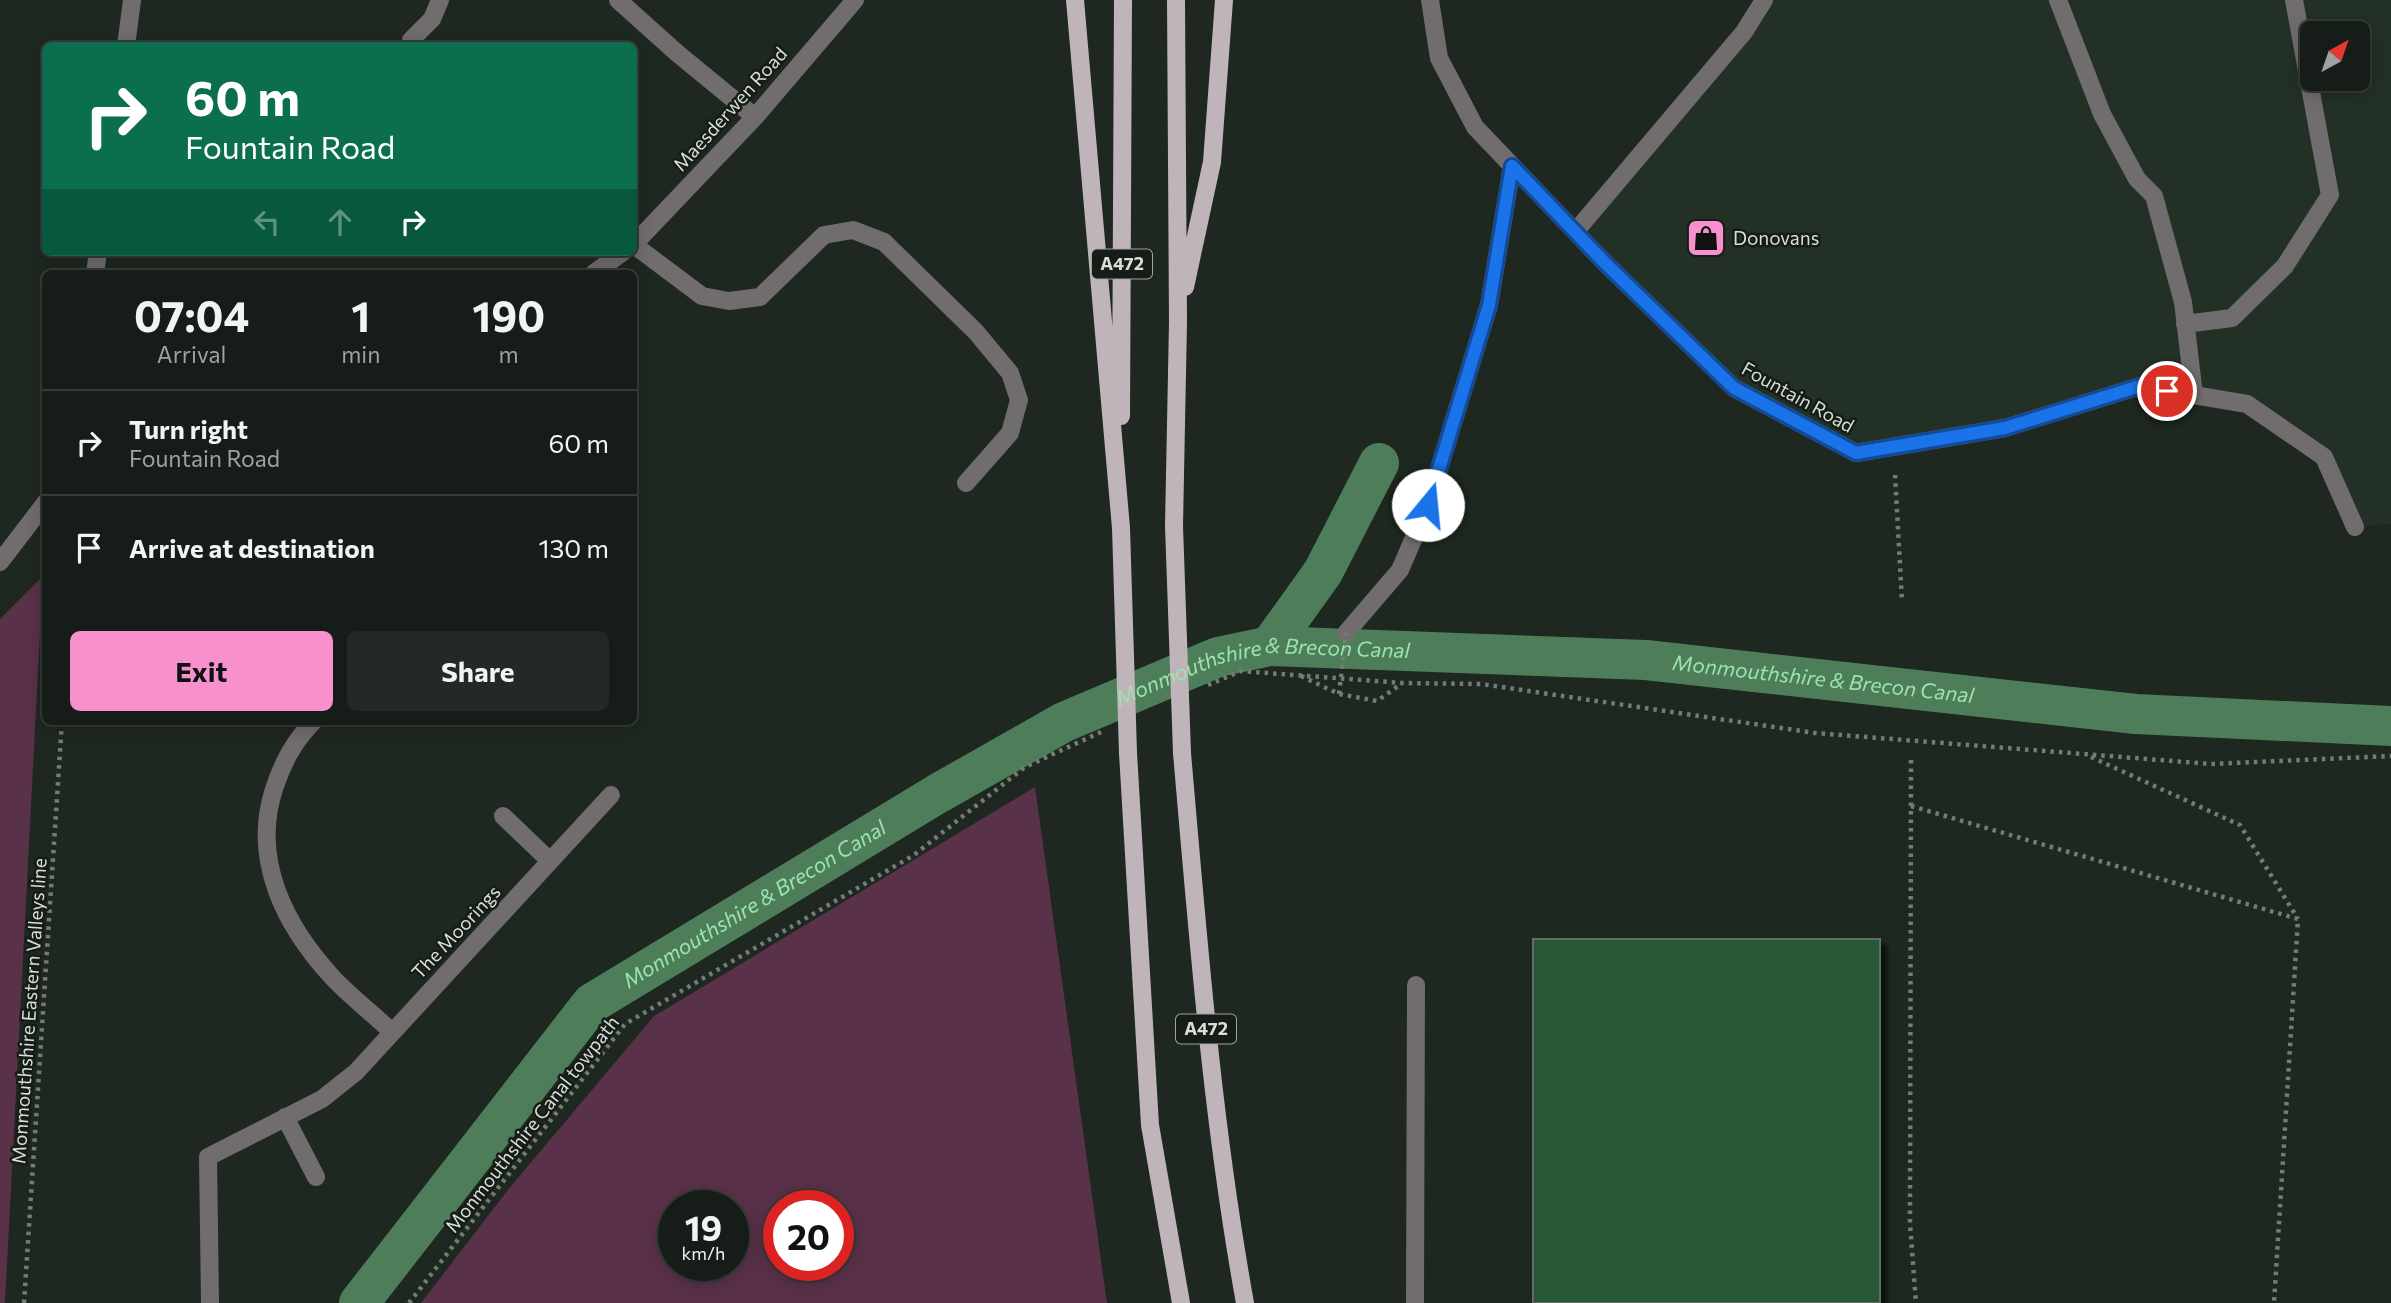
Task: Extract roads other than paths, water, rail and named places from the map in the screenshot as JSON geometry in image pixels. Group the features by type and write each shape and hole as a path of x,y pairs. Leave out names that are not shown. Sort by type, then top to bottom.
{"main road":[{"path":"1075,0 1121,528"},
{"name":"A472","path":"1123,0 1121,528 1128,753 1150,1125 1181,1303"},
{"name":"A472","path":"1176,0 1178,321 1174,526 1182,753 1205,1019 1226,1189 1245,1303"},
{"path":"1178,321 1212,162 1224,0"}],"street":[{"path":"127,42 132,0"},
{"path":"411,40 432,19 440,0"},
{"path":"618,0 677,54 755,117"},
{"name":"Maesderwen Road","path":"637,242 755,117 855,0"},
{"name":"Fountain Road","path":"1430,0 1439,58 1475,127 1575,232 1734,388 1856,453 2005,428 2140,386 2247,404 2324,457 2355,527"},
{"path":"1575,232 1744,32 1763,0"},
{"path":"2058,0 2102,114 2137,179 2154,196 2183,302 2194,395"},
{"path":"2185,324 2232,318 2285,266 2330,195 2294,0"},
{"path":"1346,633 1400,569 1428,505 1489,305 1512,166"},
{"path":"637,247 702,296 729,301 760,297 824,235 853,230 884,242 976,332 1010,373 1019,400 1010,433 966,483"},
{"path":"598,270 617,256"},
{"path":"0,562 42,507"},
{"path":"310,725 284,760 270,800 265,836 271,871 282,908 304,942 334,979 392,1032"},
{"name":"The Moorings","path":"210,1303 208,1157 322,1099 356,1072 611,795"},
{"path":"503,816 550,861"},
{"path":"1415,1303 1416,985"},
{"path":"285,1117 316,1177"}],"waterway":[{"path":"1270,646 1323,572 1379,463"},
{"name":"Monmouthshire & Brecon Canal","path":"359,1303 592,1003 937,794 1064,722 1218,657 1270,646 1646,660 2136,714 2391,726"}],"place":[{"name":"Donovans","path":"1706,238"}]}
